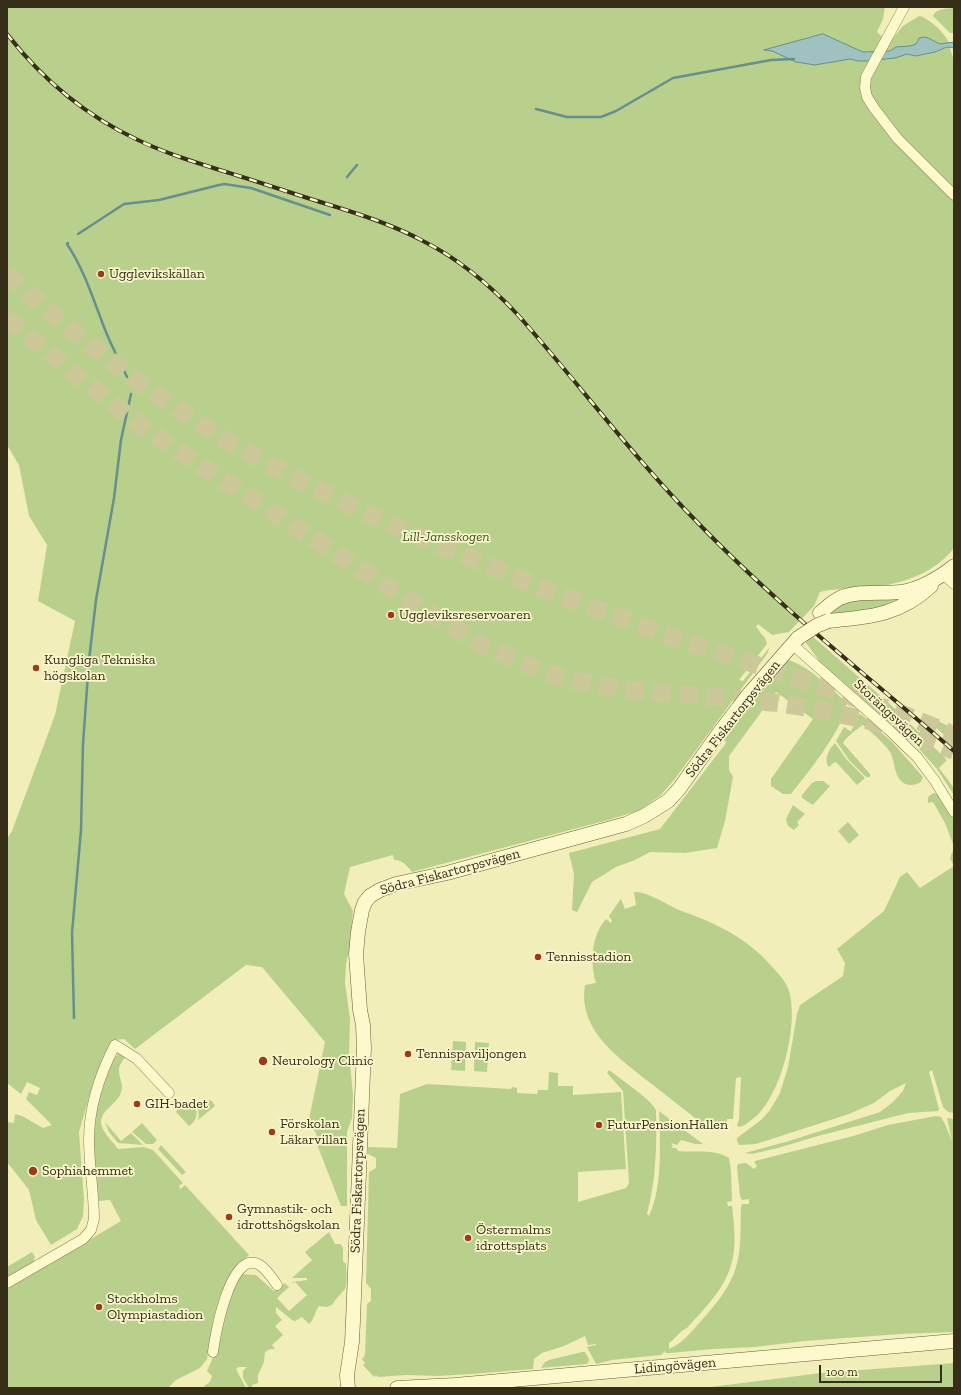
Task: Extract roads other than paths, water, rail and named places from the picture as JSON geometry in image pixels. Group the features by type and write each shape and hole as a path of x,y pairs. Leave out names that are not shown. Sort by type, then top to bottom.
{"street":[{"path":"904,7 866,78 865,88 867,97 897,138 954,195"},
{"path":"796,641 802,630 824,617 840,598 851,595 902,592 947,576"},
{"path":"824,617 879,615 894,610 917,598 930,586 947,576"},
{"name":"Storängsvägen","path":"796,641 916,756 935,781 954,812"},
{"name":"Södra Fiskartorpsvägen","path":"348,1388 347,1379 353,1321 364,1048 356,954 358,932 365,902 370,896 380,890 396,884 446,873 626,824 644,816 668,801 679,789 749,694 796,641"},
{"path":"7,1283 82,1239 91,1230 94,1219 89,1138 91,1116 100,1079 115,1046 137,1059 169,1093"},
{"path":"212,1352 220,1313 228,1290 237,1272 244,1265 253,1263 259,1264 277,1284"},
{"name":"Lidingövägen","path":"397,1388 455,1385 954,1341"},
{"name":"Lidingövägen","path":"495,1388 954,1348"}],"water":[{"path":"823,34 863,52 890,51 896,47 916,44 919,38 924,37 940,44 954,42 954,48 947,47 935,52 916,56 907,54 895,58 867,61 850,59 815,65 796,62 772,51 764,50"}],"waterway":[{"path":"536,109 567,117 601,117 616,111 673,78 771,60 794,59"},
{"path":"347,177 357,165"},
{"path":"220,185 224,184 251,188 330,215"},
{"path":"78,234 124,204 159,200 219,185"},
{"path":"68,243 67,244 84,276 108,338 127,377"},
{"path":"74,1018 72,933 81,830 83,744 89,660 96,600 114,498 121,440 131,394"}],"tunnel":[{"path":"7,273 45,308 141,384 218,436 296,479 394,526 558,595 670,636 897,712 954,735"},
{"path":"7,318 149,432 380,582 483,646 542,671 576,681 621,689 778,703 820,710 867,720 954,751"}],"railway":[{"path":"7,34 35,66 66,95 101,120 148,145 180,157 389,225 412,235 461,264 485,283 518,315 629,447 675,499 729,554 760,584 954,751"}],"place":[{"name":"Ugglevikskällan","path":"101,274"},
{"name":"Uggleviksreservoaren","path":"391,615"},
{"name":"Kungliga Tekniska högskolan","path":"36,668"},
{"name":"Tennisstadion","path":"538,957"},
{"name":"Tennispaviljongen","path":"408,1054"},
{"name":"Neurology Clinic","path":"263,1061"},
{"name":"GIH-badet","path":"137,1104"},
{"name":"FuturPensionHallen","path":"599,1125"},
{"name":"Förskolan Läkarvillan","path":"272,1132"},
{"name":"Sophiahemmet","path":"33,1171"},
{"name":"Gymnastik- och idrottshögskolan","path":"229,1217"},
{"name":"Östermalms idrottsplats","path":"468,1238"},
{"name":"Stockholms Olympiastadion","path":"99,1307"}],"park label":[{"name":"Lill-Jansskogen","path":"446,537"}]}
